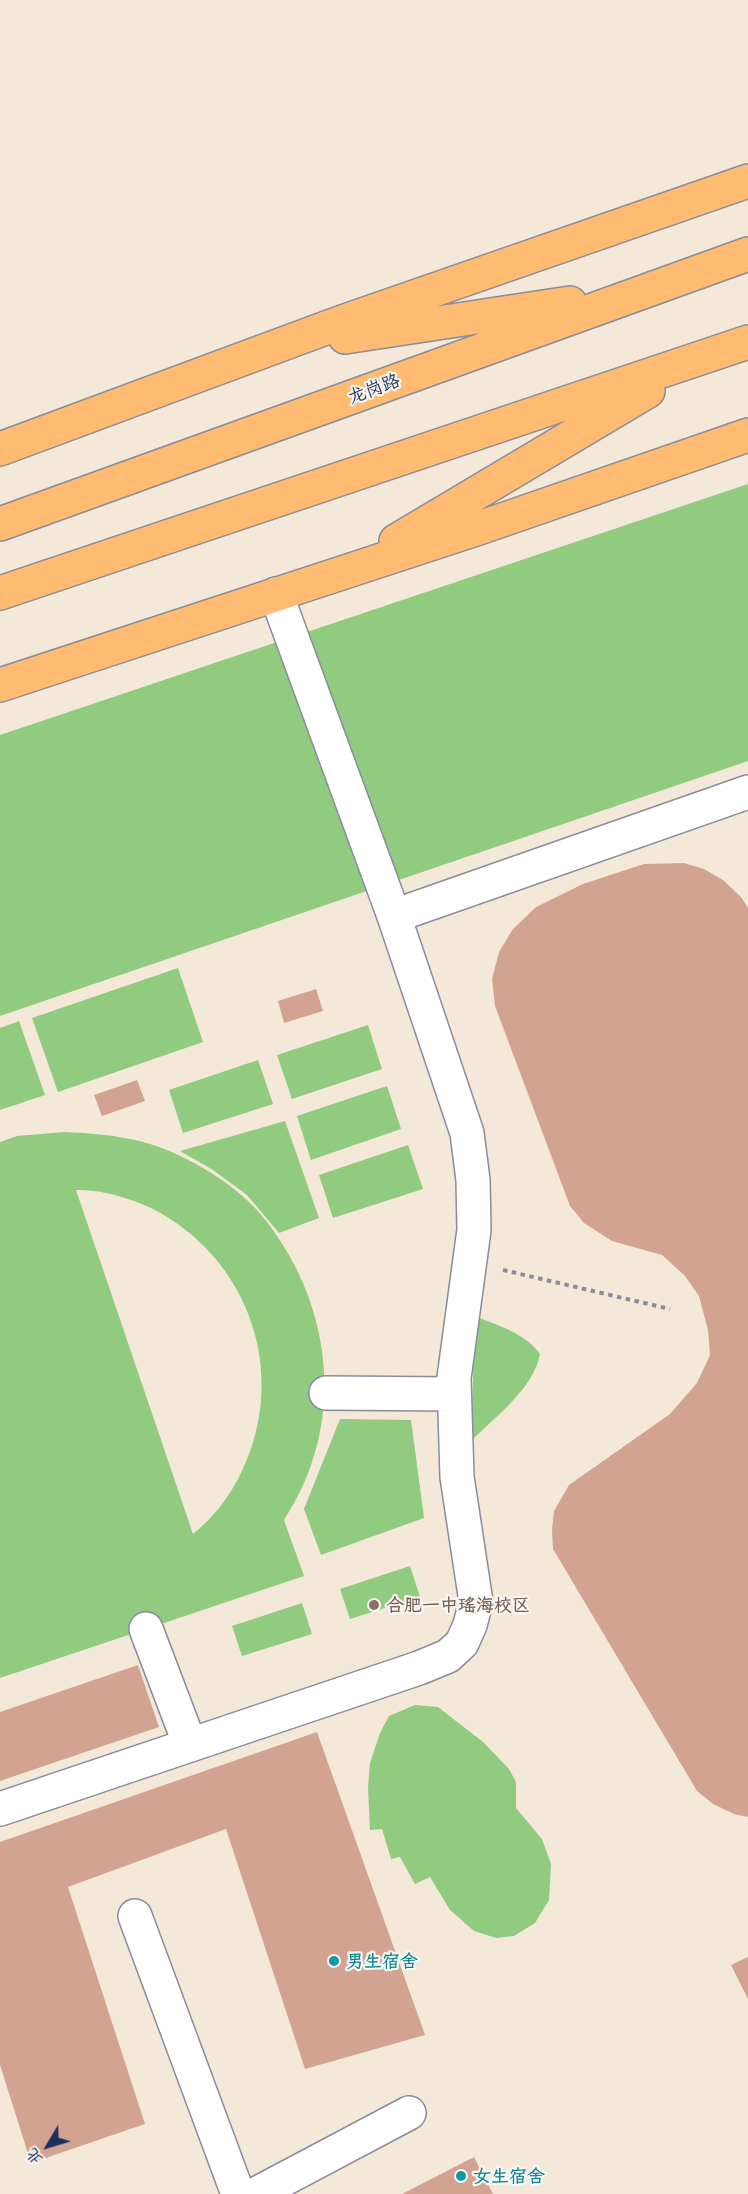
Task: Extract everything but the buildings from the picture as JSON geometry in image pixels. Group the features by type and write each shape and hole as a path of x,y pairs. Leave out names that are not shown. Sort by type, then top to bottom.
{"main road":[{"path":"0,449 273,348 748,181"},
{"name":"龙岗路","path":"0,525 748,254"},
{"path":"273,348 642,292"},
{"path":"0,593 748,342"},
{"path":"343,572 704,357"},
{"path":"0,685 479,528 748,435"}],"street":[{"path":"0,1809 419,1668 448,1656 462,1643 476,1602 458,1478 453,1394 474,1230 473,1180 467,1134 394,916 276,594"},
{"path":"394,916 748,792"},
{"path":"326,1393 453,1394"},
{"path":"146,1629 190,1745"},
{"path":"135,1916 238,2194"},
{"path":"256,2194 409,2113"}],"path":[{"path":"470,1263 670,1309"}],"green space":[{"path":"748,484 748,761 0,1016 0,735"},
{"path":"178,968 203,1042 58,1092 32,1018"},
{"path":"19,1021 45,1095 0,1110 0,1028"},
{"path":"368,1025 382,1069 292,1099 277,1055"},
{"path":"258,1060 273,1104 183,1133 169,1090"},
{"path":"387,1086 401,1129 311,1160 297,1116"},
{"path":"285,1121 319,1218 279,1233 247,1195 213,1170 180,1151"},
{"path":"65,1132 122,1137 163,1148 176,1154 201,1167 237,1191 267,1222 290,1256 307,1292 318,1330 324,1368 324,1407 317,1446 304,1484 284,1520 304,1576 0,1678 0,1142 17,1136","holes":["76,1190 115,1195 142,1204 185,1229 213,1256 235,1287 251,1322 260,1359 261,1397 255,1435 232,1490 214,1514 193,1534"]},
{"path":"408,1145 423,1189 333,1218 319,1175"},
{"path":"475,1316 519,1335 540,1354 530,1379 522,1390 471,1441"},
{"path":"340,1419 411,1420 424,1518 321,1555 304,1509"},
{"path":"410,1566 420,1597 350,1619 340,1589"},
{"path":"302,1603 312,1634 242,1656 232,1626"},
{"path":"415,1705 438,1707 483,1742 509,1769 516,1782 516,1808 542,1839 551,1864 549,1900 535,1923 514,1936 496,1938 474,1931 450,1910 430,1877 415,1884 400,1857 391,1859 382,1829 370,1830 368,1788 370,1763 380,1733 389,1716"}],"place":[{"name":"合肥一中瑶海校区","path":"374,1605"},
{"name":"男生宿舍","path":"334,1961"},
{"name":"女生宿舍","path":"461,2176"}]}
